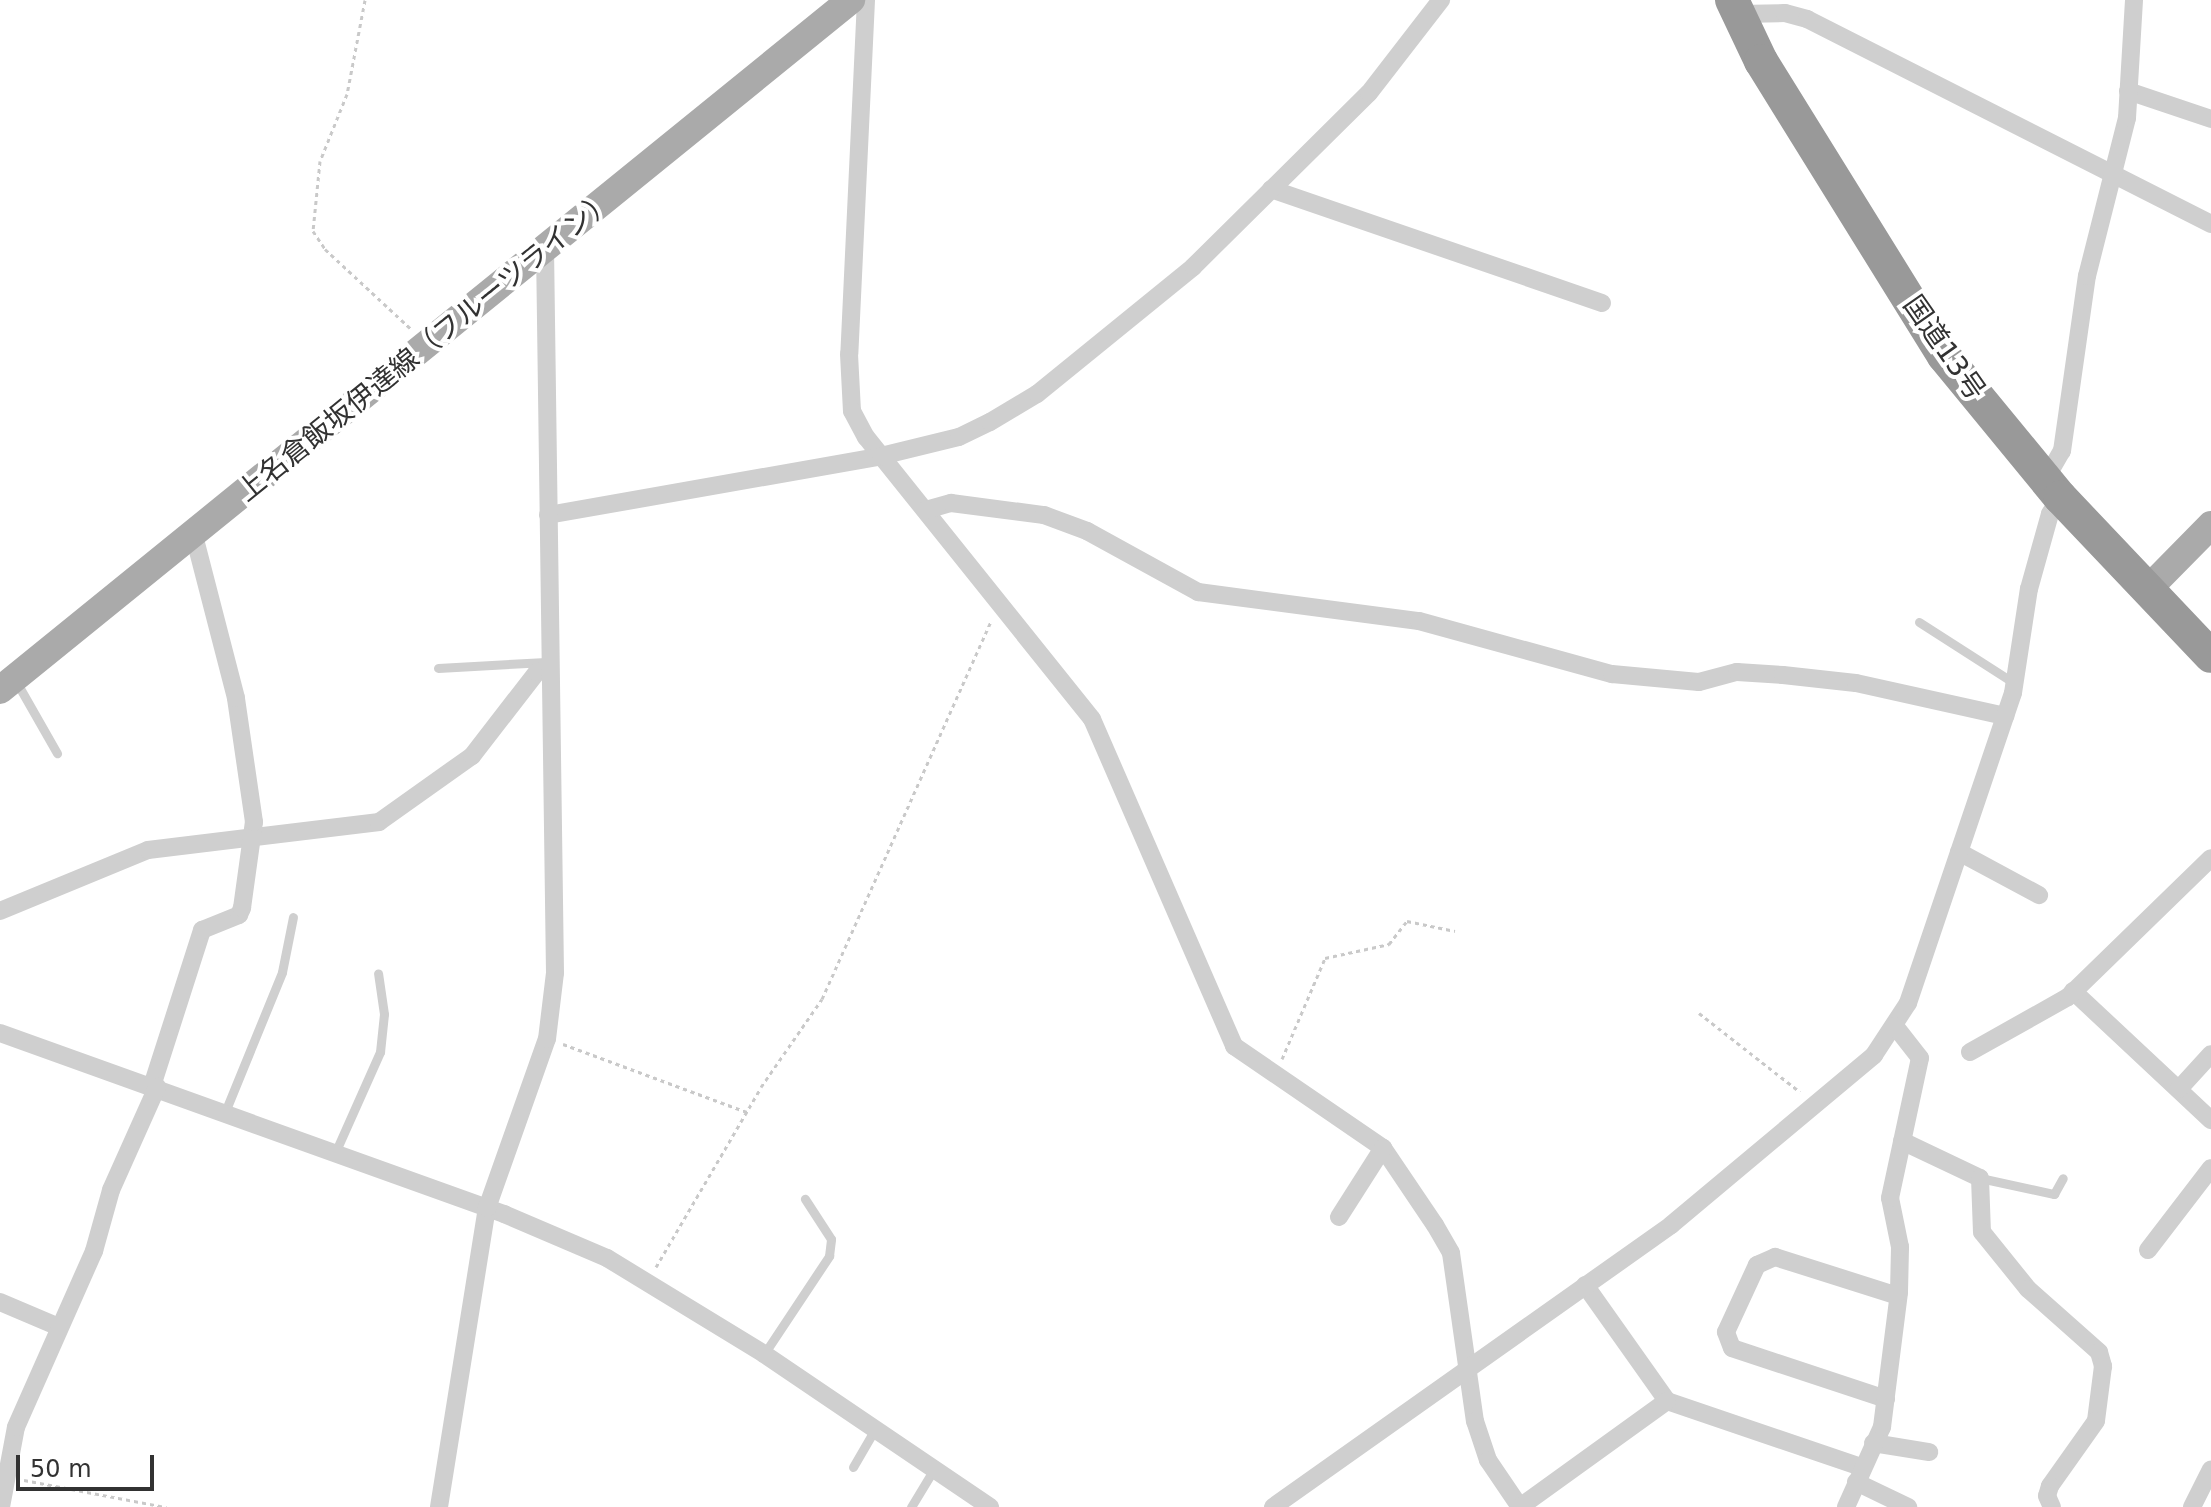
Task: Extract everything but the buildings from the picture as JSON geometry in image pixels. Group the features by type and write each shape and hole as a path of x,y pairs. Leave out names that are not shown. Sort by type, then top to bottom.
{"highway":[{"name":"国道13号","path":"1735,7 1761,61 1944,356 2052,489 2150,587 2211,656"}],"main road":[{"name":"上名倉飯坂伊達線（フルーツライン）","path":"8,685 851,0"},
{"path":"2150,587 2211,525"}],"street":[{"path":"866,0 848,388 852,411 881,456 1001,601 1092,719 1224,1029 1234,1046 1273,1077 1383,1148 1451,1253 1467,1373 1488,1460 1520,1507 1667,1401"},
{"path":"548,515 881,456 959,437 1037,394 1193,267 1369,93 1441,0"},
{"path":"1273,1507 1467,1373 1671,1225 1874,1055 1895,1026 1959,852 2014,683 2029,589 2050,514 2052,489 2062,451 2087,276 2113,173 2128,91 2134,0"},
{"path":"1735,7 1807,19 2211,224"},
{"path":"2128,91 2211,119"},
{"path":"1271,189 1602,303"},
{"path":"439,1507 487,1208 547,1039 555,973 548,666 545,250"},
{"path":"926,510 951,503 1044,515 1087,531 1198,592 1419,621 1612,674 1699,682 1737,672 1783,675 1856,683 2005,716"},
{"path":"1,1507 16,1427 154,1087 202,930 239,915 242,908 251,838 244,734 194,536"},
{"path":"0,911 148,850 337,830 399,812 472,756 537,672 548,666"},
{"path":"1959,852 2039,895"},
{"path":"1970,1052 2024,1025 2073,991 2211,858"},
{"path":"2073,991 2211,1120"},
{"path":"1846,1507 1858,1474 1882,1427 1898,1296 1900,1247 1890,1198 1920,1058 1895,1026"},
{"path":"0,1033 487,1208 648,1281 764,1354 990,1507"},
{"path":"2179,1089 2211,1054"},
{"path":"1902,1141 1980,1178 1982,1232 2028,1289 2092,1342 2103,1366 2094,1428 2050,1486 2047,1496 2052,1507"},
{"path":"1339,1217 1383,1148"},
{"path":"2148,1250 2211,1168"},
{"path":"1886,1399 1732,1348 1726,1332 1757,1265 1775,1257 1898,1296"},
{"path":"1585,1285 1667,1401 1858,1474 1908,1507"},
{"path":"0,1302 59,1327"},
{"path":"1873,1443 1929,1452"},
{"path":"2192,1507 2211,1469"}],"lane":[{"path":"1919,622 2014,683"},
{"path":"438,668 548,666"},
{"path":"8,685 57,753"},
{"path":"225,1112 282,972 293,917"},
{"path":"335,1153 380,1052 384,1014 378,973"},
{"path":"1980,1178 2054,1194 2063,1178"},
{"path":"764,1354 829,1256 831,1239 805,1199"},
{"path":"853,1467 875,1429"},
{"path":"911,1507 934,1469"}],"path":[{"path":"365,0 347,94 320,161 313,231 325,249 391,306 427,346"},
{"path":"648,1281 747,1112 822,999 1001,601"},
{"path":"1273,1077 1325,958 1389,944 1407,921 1455,931"},
{"path":"1699,1013 1815,1106"},
{"path":"547,1039 747,1112"},
{"path":"7,1477 166,1507"}]}
